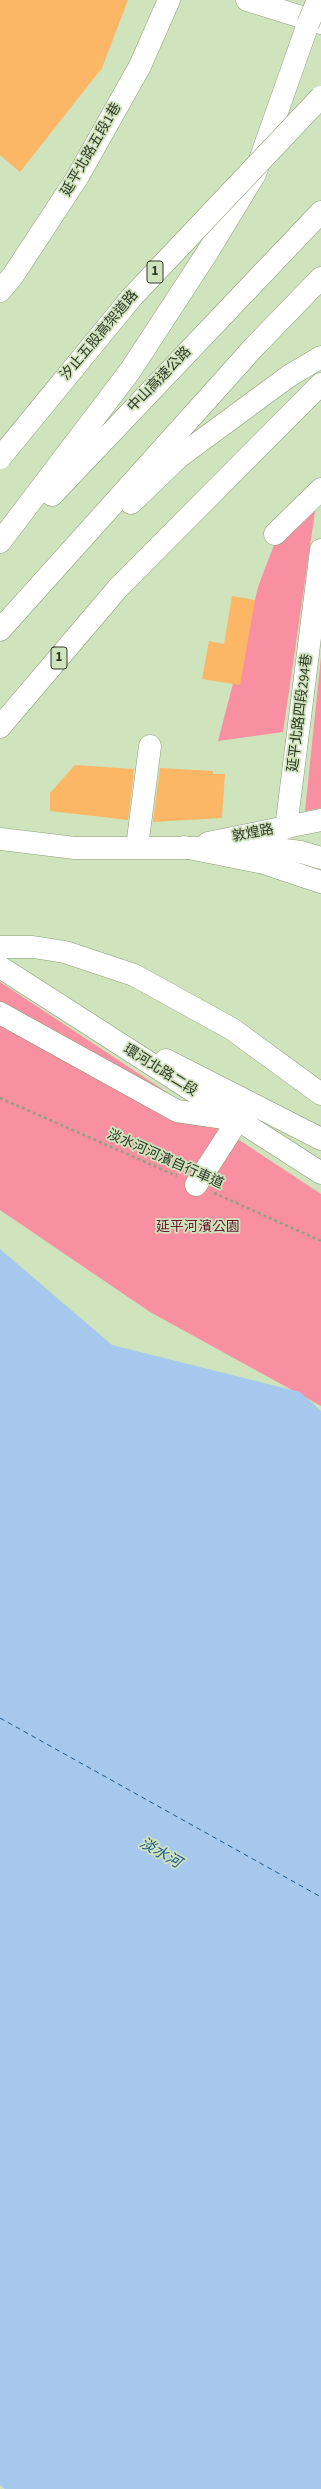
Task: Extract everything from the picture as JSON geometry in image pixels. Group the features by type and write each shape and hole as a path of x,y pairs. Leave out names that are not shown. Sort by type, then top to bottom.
{"main road":[{"name":"延平北路五段1巷","path":"0,291 12,277 77,178 140,66 169,0"},
{"path":"247,0 315,23"},
{"path":"311,0 315,23"},
{"path":"0,542 130,371 207,253 254,174 315,23 318,0"},
{"name":"汐止五股高架道路","path":"0,458 132,297 321,97"},
{"name":"中山高速公路","path":"0,549 321,212"},
{"path":"7,622 255,346 321,278"},
{"path":"7,622 179,457 289,376 321,357"},
{"name":"1","path":"0,727 118,588 321,384"},
{"path":"275,534 321,489"},
{"name":"延平北路四段294巷","path":"286,828 321,550"},
{"path":"137,848 150,746"},
{"name":"敦煌路","path":"184,847 321,820"},
{"path":"0,839 76,848 268,848 301,852 321,858"},
{"path":"184,847 264,863 321,882"},
{"path":"0,948 33,947 65,952 134,975 321,1079"},
{"name":"環河北路二段","path":"0,967 321,1173"},
{"path":"50,1000 321,1139"},
{"path":"0,1013 177,1111 238,1120 196,1185"},
{"path":"232,1029 321,1094"}],"path":[{"name":"淡水河河濱自行車道","path":"0,1098 321,1241"}],"green space":[{"path":"317,498 283,732 218,741 259,584 276,540"},
{"path":"321,657 321,808 305,811"},
{"name":"延平河濱公園","path":"0,982 321,1194 321,1406 150,1312 0,1210"}],"water":[{"name":"淡水河","path":"0,1249 112,1345 300,1392 321,1411 321,2489 5,2489 0,2485"}],"building":[{"path":"0,0 128,0 102,68 20,172 0,155"},
{"path":"232,596 255,600 240,685 202,679 209,641 224,644"},
{"path":"75,765 134,769 128,820 50,811 50,793"},
{"path":"160,768 213,771 213,774 225,774 222,818 153,822"}],"ferry route":[{"path":"0,1718 321,1897"}]}
